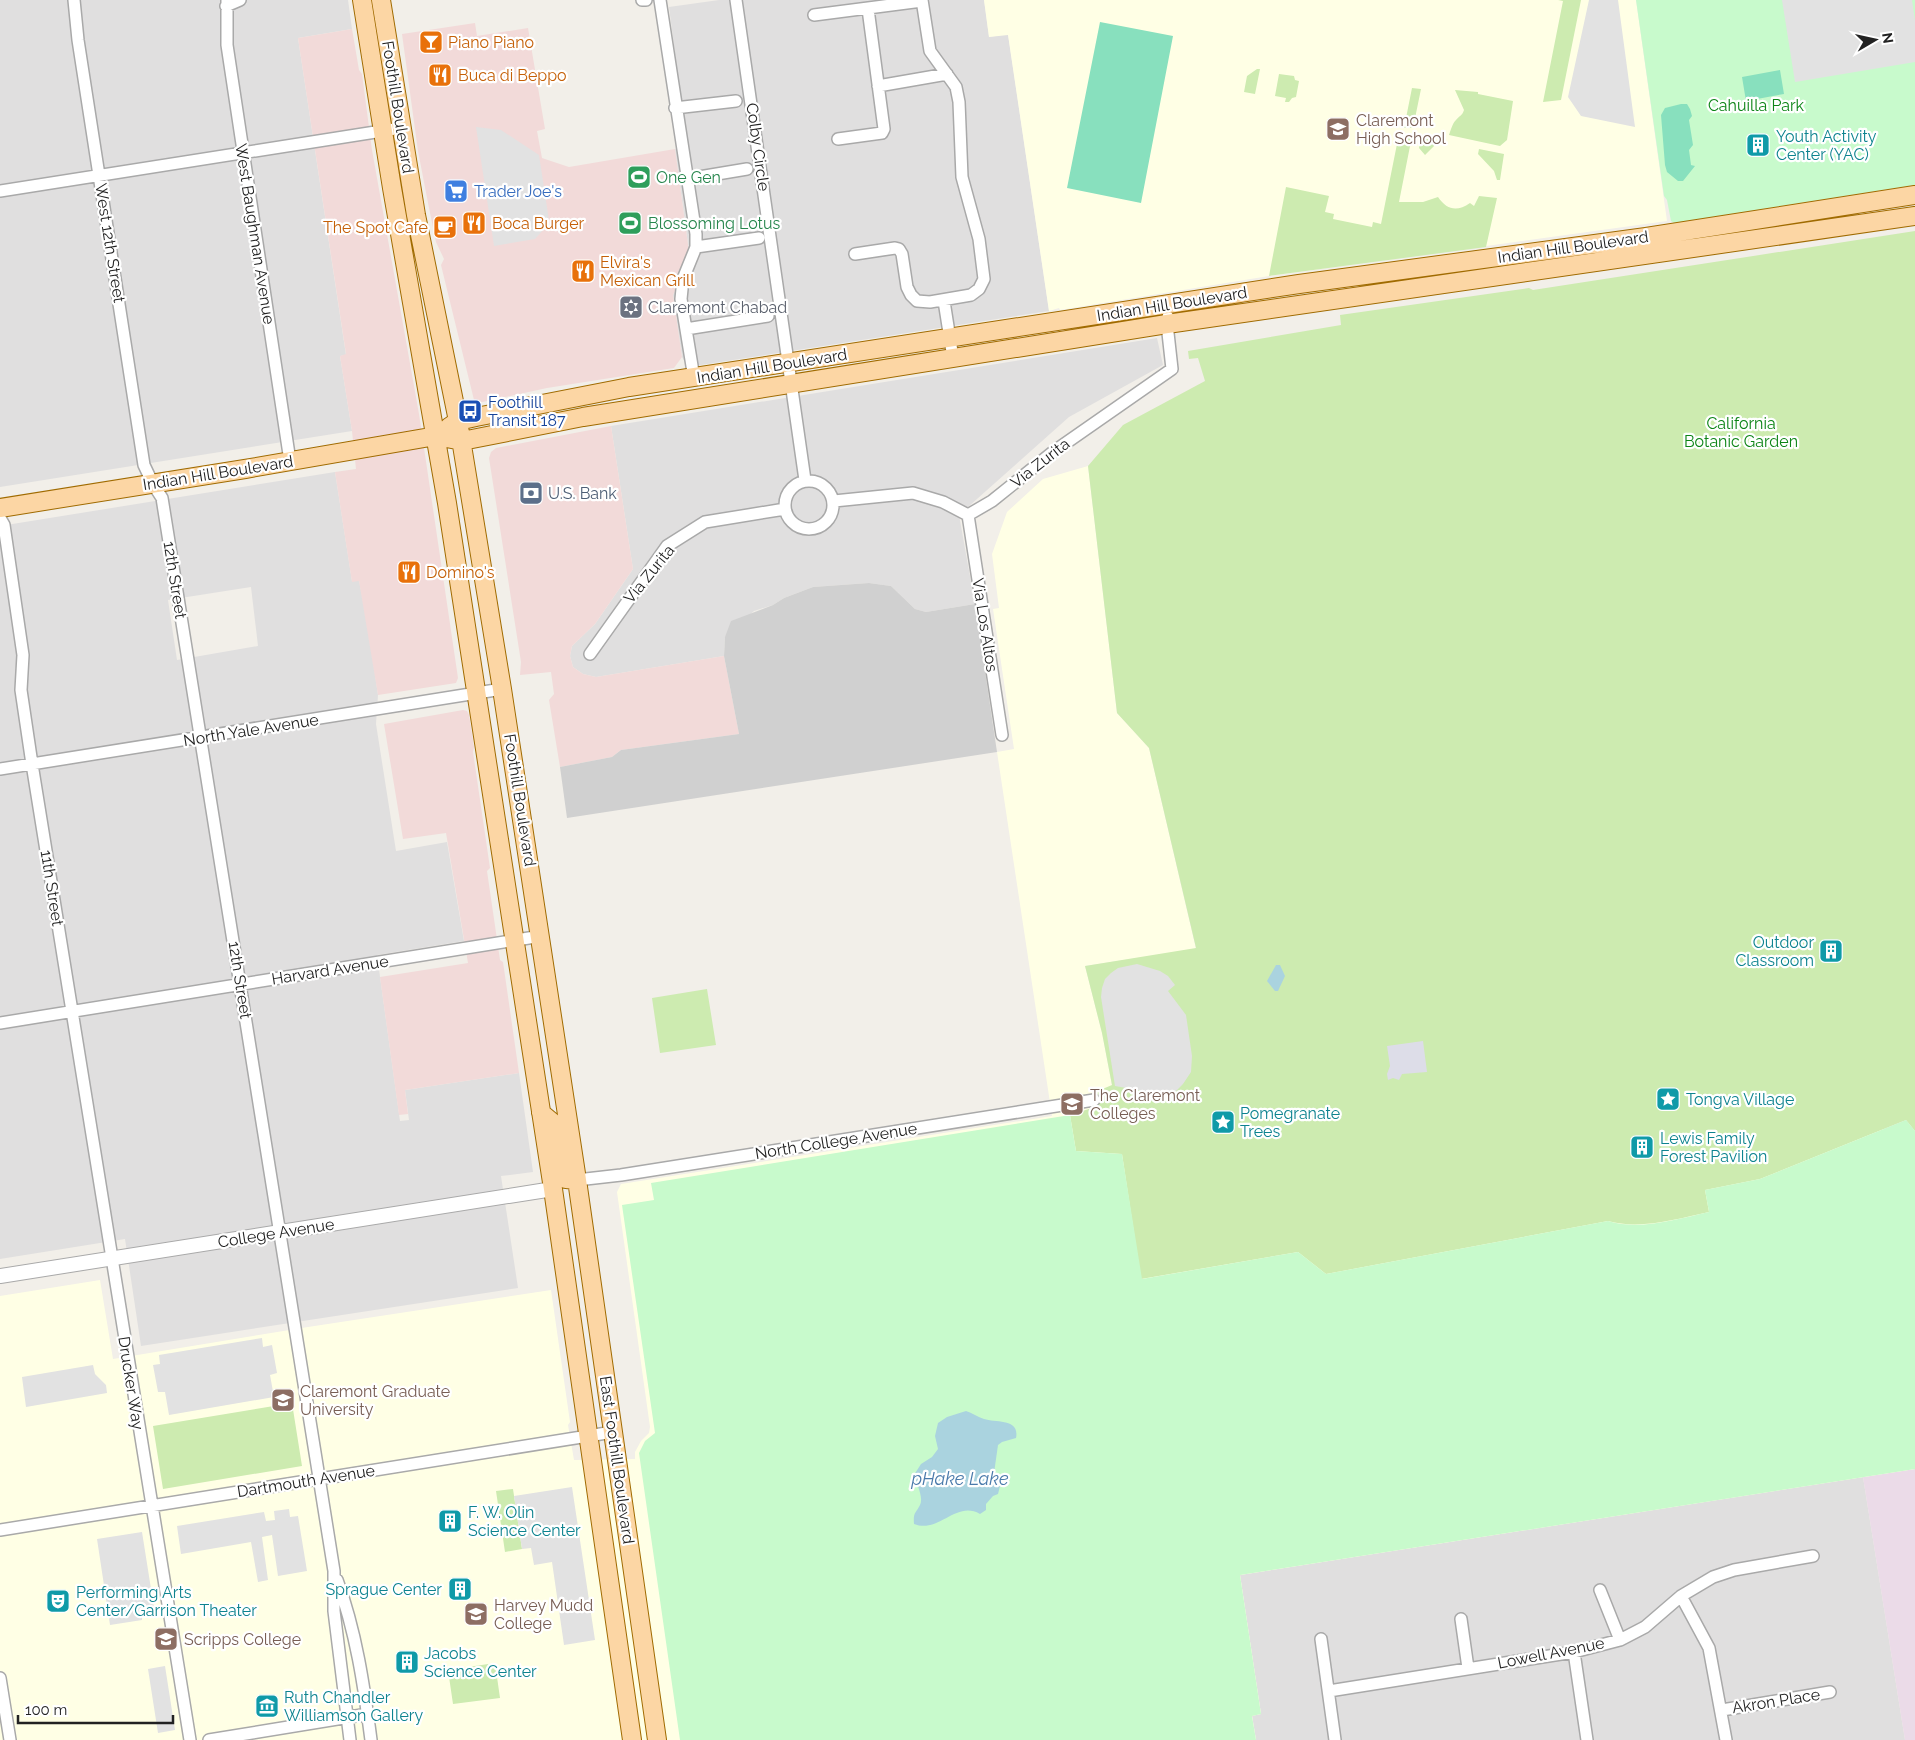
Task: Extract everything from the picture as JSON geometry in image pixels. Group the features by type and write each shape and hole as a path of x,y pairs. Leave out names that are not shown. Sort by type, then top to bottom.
{"main road":[{"name":"Foothill Boulevard","path":"362,0 382,131 436,436 553,1189"},
{"name":"Foothill Boulevard","path":"380,0 416,215 462,441 541,936 577,1180"},
{"name":"Indian Hill Boulevard","path":"436,436 458,421 629,387 1308,282 1646,237 1915,195"},
{"name":"Indian Hill Boulevard","path":"0,508 436,436 462,441 583,417 1167,324 1915,216"},
{"path":"541,1114 553,1123 556,1129 563,1173 566,1179 577,1180"},
{"name":"East Foothill Boulevard","path":"577,1180 657,1740"},
{"path":"553,1189 565,1195 569,1201 578,1242 589,1264"},
{"name":"East Foothill Boulevard","path":"553,1189 632,1740"}],"street":[{"name":"West 12th Street","path":"74,0 74,16 144,465 152,484"},
{"name":"West Baughman Avenue","path":"240,0 227,3 227,45 290,461"},
{"path":"660,0 675,108 696,234 696,247 683,279 681,299 694,378"},
{"name":"Colby Circle","path":"736,0 806,480"},
{"path":"814,15 922,0 930,51 956,87 962,177 979,239 984,279 978,289 971,295 944,301 917,301 907,287 902,254 899,249 855,254"},
{"path":"838,139 882,133 884,129 868,9"},
{"path":"878,86 947,74"},
{"path":"675,108 736,101"},
{"path":"0,191 401,128"},
{"path":"687,179 747,169"},
{"path":"696,247 759,238"},
{"path":"944,301 953,358"},
{"name":"Via Zurita","path":"968,515 992,501 1053,452 1172,369 1167,324 1169,304"},
{"path":"686,329 768,316"},
{"path":"806,480 824,485 834,501 829,519 822,526 813,529 804,529 795,525 785,509 786,499 790,490 806,480"},
{"name":"12th Street","path":"152,484 162,498 334,1571"},
{"path":"834,501 913,493 943,502 968,515"},
{"name":"Via Zurita","path":"590,654 667,546 705,522 785,509"},
{"name":"Via Los Altos","path":"968,515 1002,736"},
{"name":"11th Street","path":"0,518 4,525 23,655 21,690 32,764 112,1259"},
{"name":"North Yale Avenue","path":"0,770 502,689"},
{"name":"Harvard Avenue","path":"0,1023 541,936"},
{"name":"North College Avenue","path":"577,1180 621,1175 1094,1100"},
{"name":"College Avenue","path":"0,1276 553,1189"},
{"name":"Drucker Way","path":"112,1259 152,1506"},
{"name":"Dartmouth Avenue","path":"0,1530 613,1432"},
{"path":"152,1506 190,1740"},
{"name":"Lowell Avenue","path":"1328,1690 1574,1652 1620,1640 1645,1627 1681,1596 1713,1576 1734,1570 1813,1556"},
{"path":"334,1571 348,1608 372,1740"},
{"path":"334,1571 334,1611 350,1740"},
{"path":"1600,1590 1620,1640"},
{"path":"1681,1596 1709,1648 1722,1710 1726,1740"},
{"path":"1460,1619 1468,1668"},
{"path":"1321,1639 1336,1740"},
{"path":"1574,1652 1587,1740"},
{"path":"0,1678 10,1740"},
{"name":"Akron Place","path":"1722,1710 1830,1692"},
{"path":"209,1740 368,1714"}],"shaded area":[{"path":"0,0 348,0 352,29 298,38 346,355 340,356 352,431 0,487"},
{"path":"719,0 984,0 989,37 1008,34 1049,311 688,367 682,357 673,295 690,259 675,149 687,147 669,7"},
{"name":"Claremont High School","path":"984,0 1636,0 1667,221 1269,276 1049,311 1008,35 989,37"},
{"path":"1589,0 1618,0 1635,127 1581,116 1568,97"},
{"path":"1782,0 1912,0 1915,21 1915,62 1795,82"},
{"path":"475,23 477,36 528,28 545,129 537,131 542,158 569,167 675,149 690,259 673,295 682,357 674,368 547,388 478,403 474,400 441,265 444,259 436,242 429,208 418,151 402,34"},
{"path":"352,29 359,70 362,74 372,150 419,414 458,678 456,683 378,695 359,581 352,582 335,472 356,469 340,356 346,354 298,38"},
{"path":"476,127 501,130 539,155 550,227 544,229 535,239 494,246"},
{"path":"1157,338 1163,365 1069,417 959,515 975,604 926,612 915,609 891,586 869,583 813,587 784,598 773,605 754,611 725,637 724,656 596,677 583,674 573,667 570,656 572,646 595,624 633,569 611,426"},
{"path":"611,426 633,569 595,624 572,646 570,656 573,667 583,674 596,677 724,656 739,734 621,750 612,757 560,767 549,700 554,694 551,672 520,675 521,662 489,458 491,452 496,448"},
{"name":"The Claremont Colleges","path":"1088,466 1117,713 1149,748 1196,949 1085,966 1102,1033 1112,1086 1915,1131 1915,1469 1240,1575 1261,1714 1252,1716 1256,1740 0,1740 0,1296 100,1280 113,1359 551,1290 574,1460 635,1459 635,1452 641,1441 649,1433 650,1427 617,1192 621,1184 1052,1116 997,752 1014,749 993,609 999,608 992,554 1007,512 1043,479"},
{"path":"335,472 352,581 359,580 369,632 378,695 376,724 396,851 447,842 464,941 377,955 400,1121 409,1120 405,1090 519,1073 533,1172 501,1176 518,1288 141,1346 125,1239 0,1259 0,526","holes":["251,587 258,646 177,660 168,600"]},
{"path":"869,583 891,586 915,609 926,612 975,604 997,752 567,818 560,767 612,757 621,750 739,734 724,656 725,637 731,621 813,587"},
{"path":"463,710 467,711 469,715 474,747 473,752 490,868 487,871 500,960 503,962 519,1073 405,1090 408,1114 399,1115 380,977 468,963 446,833 403,839 384,724"},
{"path":"1137,964 1160,971 1168,976 1175,985 1168,991 1186,1015 1192,1056 1191,1072 1174,1093 1160,1099 1144,1102 1141,1102 1143,1091 1115,1086 1101,997 1105,979 1111,973 1118,968"},
{"path":"1423,1041 1427,1072 1402,1074 1399,1080 1393,1078 1388,1080 1387,1074 1390,1066 1387,1046"},
{"path":"262,1338 263,1347 272,1345 277,1373 270,1375 274,1397 169,1415 165,1392 158,1392 153,1365 160,1364 159,1355"},
{"path":"93,1365 95,1374 106,1385 107,1393 26,1407 22,1377"},
{"path":"1915,1469 1915,1740 1905,1740 1863,1477"},
{"path":"1863,1477 1905,1740 1256,1740 1252,1715 1261,1714 1240,1575"},
{"path":"572,1487 595,1640 564,1645 552,1562 534,1565 531,1548 522,1549 514,1496"},
{"path":"289,1509 290,1517 298,1516 307,1571 278,1576 272,1535 262,1537 268,1580 258,1582 251,1542 181,1554 177,1526 264,1512 266,1521 275,1520 274,1511"},
{"path":"142,1532 155,1614 142,1615 142,1620 110,1625 97,1539"},
{"path":"165,1666 175,1730 158,1733 148,1669"}],"green space":[{"path":"1558,0 1581,0 1561,100 1543,102 1563,1"},
{"name":"Cahuilla Park","path":"1636,0 1915,0 1915,185 1674,223 1671,221 1667,200 1664,196"},
{"path":"1100,22 1173,36 1141,203 1067,188"},
{"path":"1260,69 1255,94 1244,92 1247,76"},
{"path":"1780,70 1784,94 1746,101 1742,77"},
{"path":"1279,74 1294,76 1295,80 1299,81 1296,97 1292,98 1289,102 1285,102 1286,98 1275,96"},
{"path":"1412,88 1421,89 1413,128 1404,128"},
{"path":"1455,90 1478,92 1478,94 1513,101 1507,140 1500,146 1449,135 1457,118 1464,110"},
{"path":"1687,104 1692,116 1689,120 1693,145 1689,150 1691,165 1695,166 1683,181 1678,181 1667,172 1665,165 1661,115 1665,108"},
{"path":"1399,134 1412,136 1399,202 1423,202 1438,197 1449,207 1461,208 1470,203 1474,206 1479,196 1497,198 1486,247 1269,276 1286,187 1329,196 1325,212 1334,214 1333,219 1372,227 1373,222 1381,224"},
{"path":"1421,138 1439,141 1425,155 1419,148"},
{"path":"1479,149 1504,154 1500,180 1497,180 1494,171 1478,154"},
{"name":"California Botanic Garden","path":"1915,231 1915,1131 1906,1120 1760,1179 1705,1190 1709,1212 1671,1220 1646,1224 1608,1221 1326,1274 1298,1252 1141,1279 1122,1154 1076,1151 1070,1115 1095,1107 1093,1093 1112,1085 1102,1033 1085,966 1196,948 1149,748 1117,713 1088,466 1123,425 1205,381 1198,358 1189,359 1188,351 1341,325 1340,315 1529,288 1533,290"},
{"path":"707,989 716,1045 660,1053 652,998"},
{"name":"The Claremont Colleges","path":"1070,1115 1076,1151 1122,1154 1142,1279 1298,1252 1326,1274 1608,1221 1633,1225 1671,1221 1709,1212 1705,1190 1760,1179 1906,1120 1915,1131 1915,1469 1240,1575 1261,1714 1252,1716 1256,1740 680,1740 639,1453 645,1441 655,1433 622,1205 654,1200 651,1183"},
{"path":"292,1403 302,1466 163,1489 153,1426"},
{"path":"513,1489 522,1549 505,1552 496,1491"},
{"path":"495,1663 500,1698 453,1704 448,1670"}],"water":[{"path":"1276,965 1280,965 1285,976 1278,991 1275,991 1267,981"},
{"name":"pHake Lake","path":"966,1411 984,1419 1011,1424 1016,1432 1016,1438 998,1445 994,1473 1000,1486 998,1494 993,1496 986,1504 986,1510 980,1514 963,1511 931,1525 914,1524 914,1515 920,1505 921,1498 914,1475 921,1464 932,1457 938,1449 935,1436 938,1423 947,1417"}],"place":[{"name":"Piano Piano","path":"431,42"},
{"name":"Buca di Beppo","path":"440,75"},
{"name":"Claremont High School","path":"1338,129"},
{"name":"Youth Activity Center (YAC)","path":"1758,145"},
{"name":"One Gen","path":"639,177"},
{"name":"Trader Joe's","path":"456,191"},
{"name":"Boca Burger","path":"474,223"},
{"name":"Blossoming Lotus","path":"630,223"},
{"name":"The Spot Cafe","path":"445,227"},
{"name":"Elvira's Mexican Grill","path":"583,271"},
{"name":"Claremont Chabad","path":"631,307"},
{"name":"Foothill Transit 187","path":"470,411"},
{"name":"U.S. Bank","path":"531,493"},
{"name":"Domino's","path":"409,572"},
{"name":"Outdoor Classroom","path":"1831,951"},
{"name":"Tongva Village","path":"1668,1099"},
{"name":"The Claremont Colleges","path":"1072,1104"},
{"name":"Pomegranate Trees","path":"1223,1122"},
{"name":"Lewis Family Forest Pavilion","path":"1642,1147"},
{"name":"Claremont Graduate University","path":"283,1400"},
{"name":"F. W. Olin Science Center","path":"450,1521"},
{"name":"Sprague Center","path":"460,1589"},
{"name":"Performing Arts Center/Garrison Theater","path":"58,1601"},
{"name":"Harvey Mudd College","path":"476,1614"},
{"name":"Scripps College","path":"166,1639"},
{"name":"Jacobs Science Center","path":"407,1662"},
{"name":"Ruth Chandler Williamson Gallery","path":"267,1706"}]}
